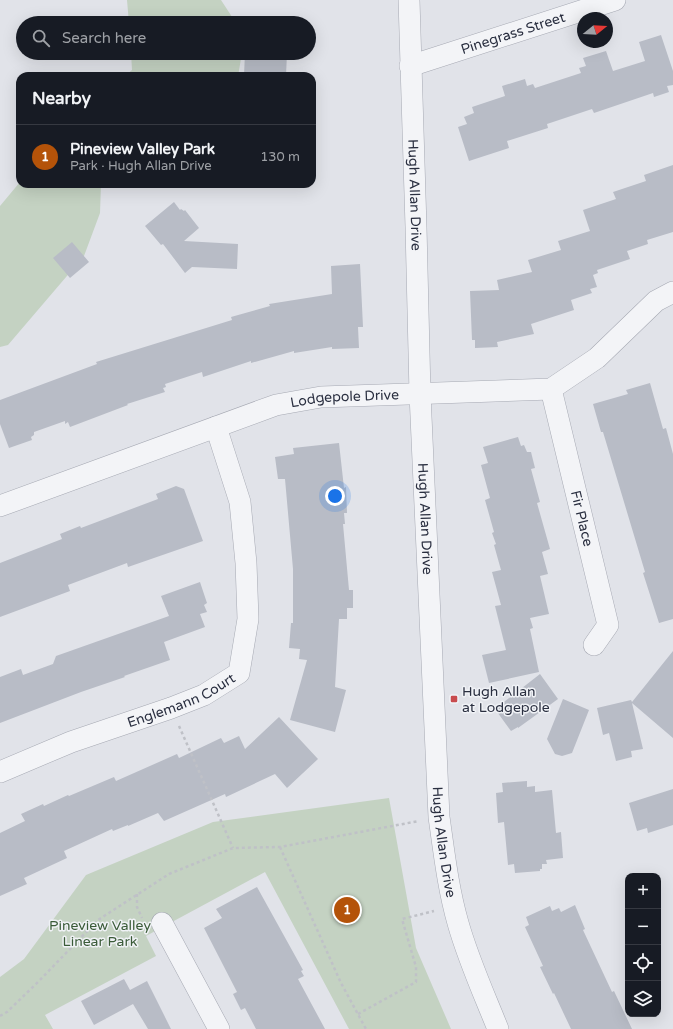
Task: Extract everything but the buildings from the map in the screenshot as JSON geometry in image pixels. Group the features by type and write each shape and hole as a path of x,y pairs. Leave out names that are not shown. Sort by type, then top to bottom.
{"street":[{"name":"Hugh Allan Drive","path":"409,0 420,394 439,817 446,869 458,923 478,982 498,1029"},
{"name":"Pinegrass Street","path":"410,66 615,0"},
{"path":"551,389 597,358 656,301 673,292"},
{"name":"Lodgepole Drive","path":"0,506 276,405 321,397 551,389"},
{"name":"Fir Place","path":"551,389 608,625 594,645"},
{"name":"Englemann Court","path":"0,772 70,742 171,708 204,695 239,673 248,619 246,563 240,502 216,427"},
{"path":"152,922 219,1029"}],"path":[{"path":"178,724 233,848"},
{"path":"0,1016 7,1012 38,982 98,920 168,874 233,848 280,847 439,817"},
{"path":"280,847 341,983 366,1029"},
{"path":"138,893 137,907 152,922"},
{"path":"358,1014 416,982 416,967 402,919 454,906"}],"green space":[{"path":"127,0 221,0 231,16 128,16"},
{"path":"131,60 241,60 239,72 130,72 132,70"},
{"path":"16,187 101,188 100,213 84,256 8,345 0,347 0,206"},
{"name":"Pineview Valley Linear Park","path":"389,798 416,948 451,1029 349,1029 265,872 146,936 156,956 45,1015 53,1029 0,1029 0,977 24,959 86,875 213,822"}],"place":[{"name":"Hugh Allan at Lodgepole","path":"454,699"},
{"name":"Pineview Valley Park","path":"347,910"}]}
